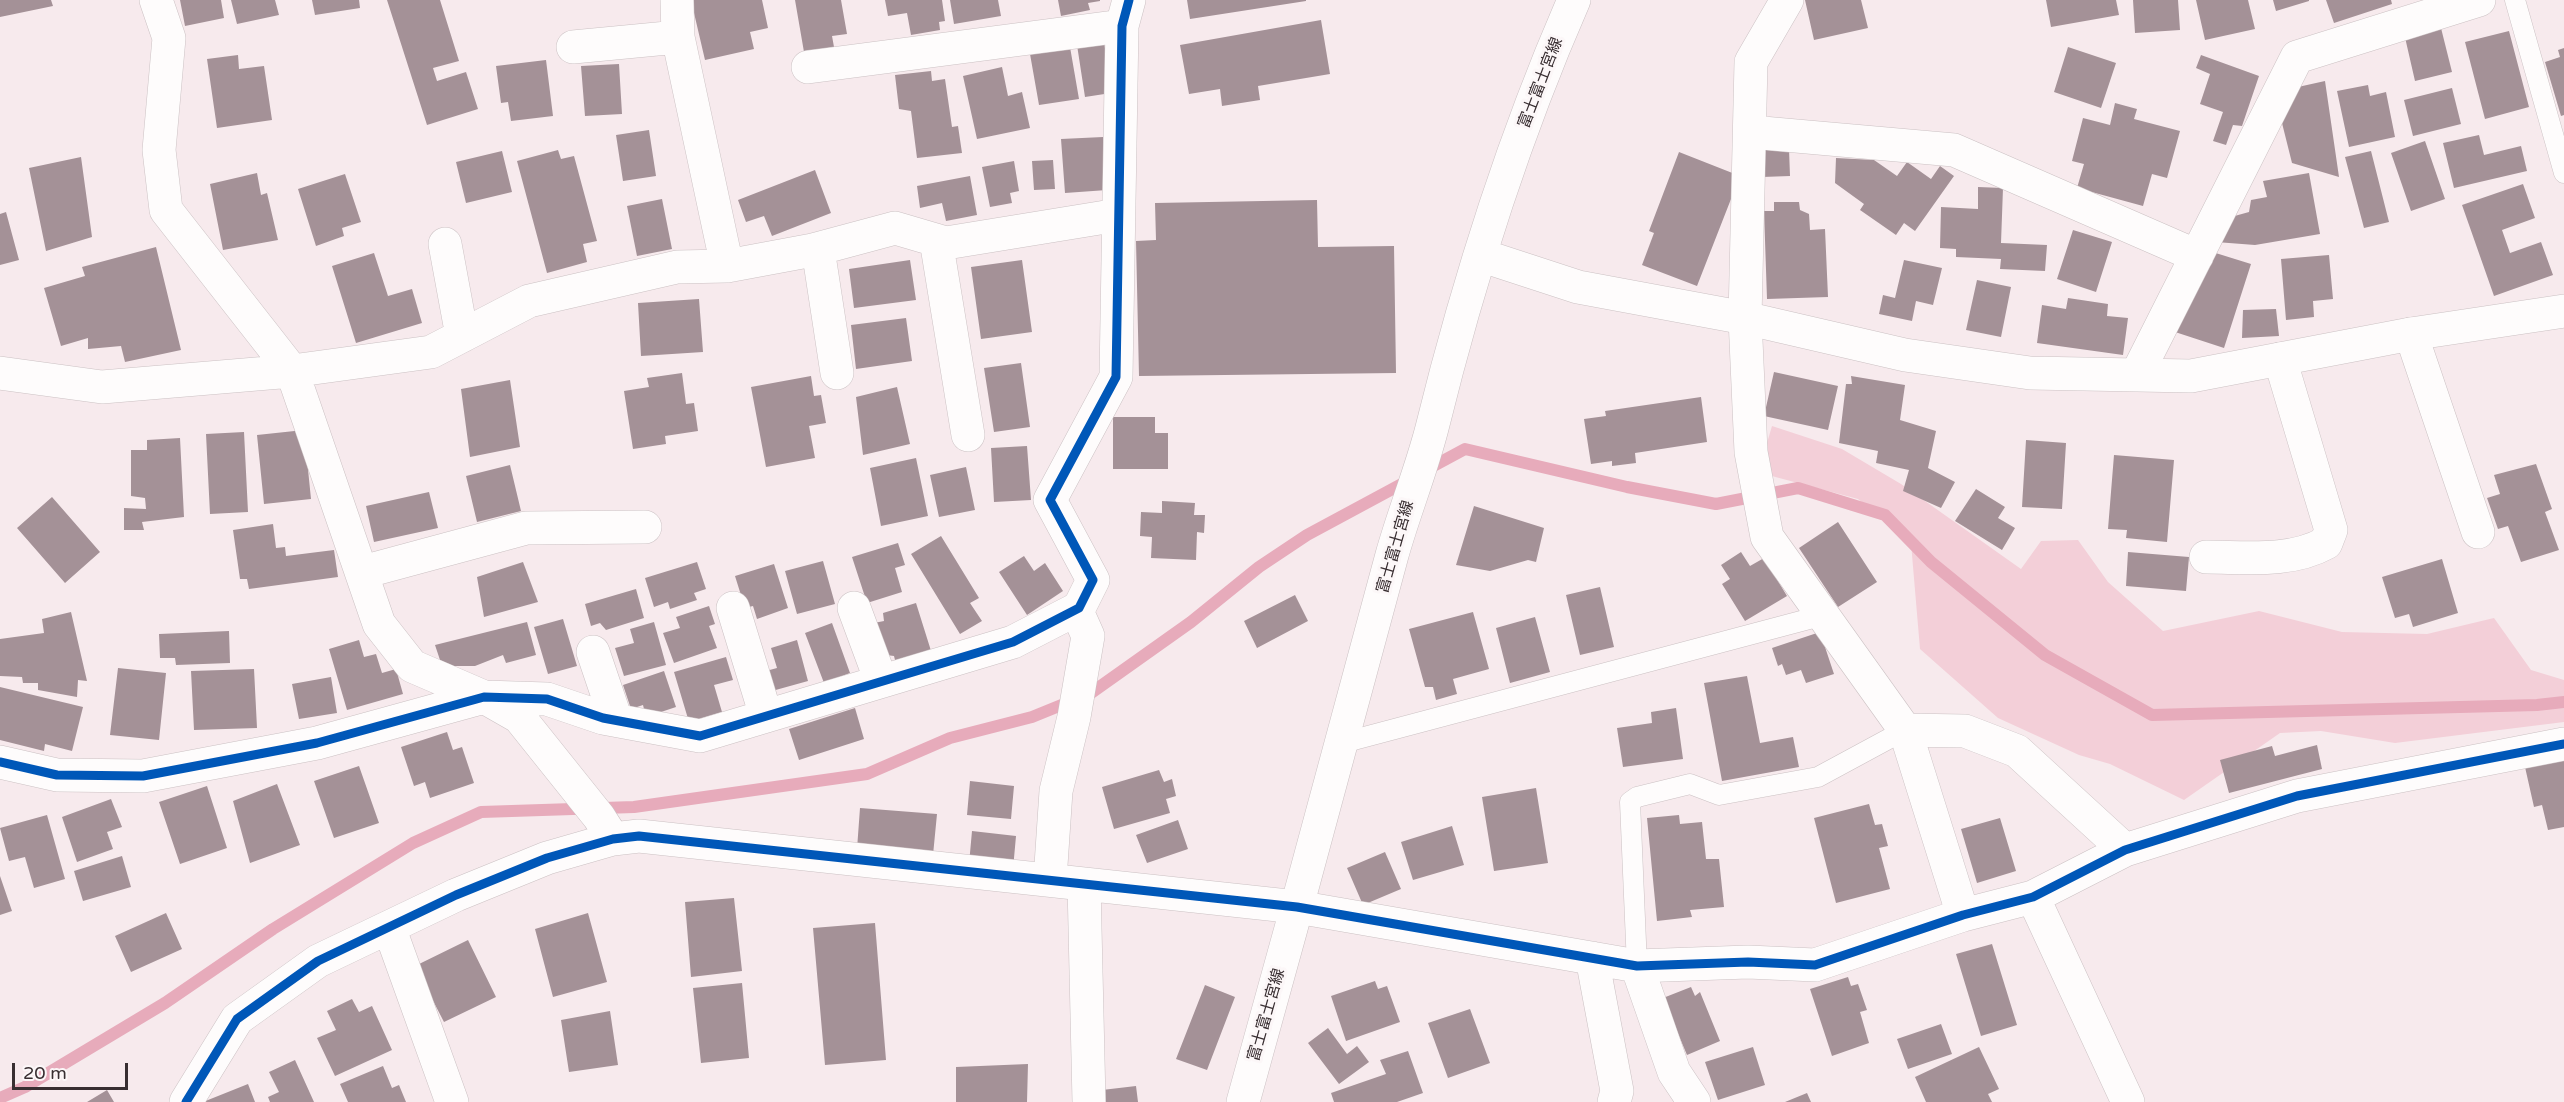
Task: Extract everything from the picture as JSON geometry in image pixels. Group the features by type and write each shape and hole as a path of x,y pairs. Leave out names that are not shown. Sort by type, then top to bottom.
{"street":[{"path":"156,0 169,38 159,150 166,210 292,371 379,624 412,666 484,697 519,717 606,828 639,836 1297,907 1637,966 1748,962 1815,965 1963,915 2033,897 2125,850 2297,796 2564,744"},
{"path":"677,0 678,37 727,266"},
{"name":"富士富士宮線","path":"1243,1102 1400,526 1431,429 1438,394 1480,255 1546,64 1574,0"},
{"path":"1787,0 1751,62 1745,318 1751,452 1767,537 1905,730 1963,915"},
{"path":"2137,374 2297,57 2480,0"},
{"path":"0,762 57,775 143,776 317,743 484,697 547,699 616,720 700,736 1013,642 1076,609 1094,580 1050,500 1116,377 1118,215 1126,13 808,67"},
{"path":"573,47 678,37"},
{"path":"1751,132 1954,150 2197,256"},
{"path":"0,373 102,387 292,371 431,352 529,301 581,287 677,267 727,266 818,249 896,228 946,243 1118,215"},
{"path":"936,240 968,435"},
{"path":"445,244 462,336"},
{"path":"818,249 837,373"},
{"path":"1480,255 1578,287 1745,318 1905,355 2030,373 2191,376 2411,334 2564,311"},
{"path":"2411,334 2478,532"},
{"path":"2206,557 2262,558 2294,555 2326,543 2331,530 2280,359"},
{"path":"363,572 526,528 645,527"},
{"path":"733,608 766,716"},
{"path":"854,608 881,681"},
{"path":"1050,880 1056,791 1088,636 1076,609"},
{"path":"593,652 616,720"},
{"path":"1905,730 1965,731 2017,751 2125,850"},
{"path":"186,1102 237,1019 318,961 456,894 547,858 606,828"},
{"path":"1084,884 1089,1102"},
{"path":"2033,897 2128,1102"},
{"path":"389,927 452,1102"},
{"path":"1592,958 1617,1091 1614,1102"},
{"path":"1637,966 1674,1072 1694,1102"}],"lane":[{"path":"2515,0 2564,172"},
{"path":"1342,744 1824,615"},
{"path":"1637,966 1630,802 1637,797 1690,784 1719,795 1818,777 1905,730"}],"shaded area":[{"path":"1772,426 1842,449 1901,484 2021,569 2041,541 2078,540 2108,582 2163,631 2259,611 2342,632 2427,634 2494,618 2531,670 2564,680 2564,722 2395,743 2321,731 2280,733 2184,800 2110,764 2079,755 1998,718 1920,649 1911,543 1858,499 1768,475 1767,443"}],"building":[{"path":"0,0 51,0 53,6 0,17"},
{"path":"180,0 221,0 224,18 185,26"},
{"path":"231,0 275,0 279,15 237,24"},
{"path":"312,0 359,0 360,8 315,15"},
{"path":"387,0 440,0 459,61 433,68 437,81 466,72 478,109 427,125"},
{"path":"691,0 762,0 768,28 750,32 754,49 705,60"},
{"path":"795,0 841,0 847,34 832,36 834,47 804,52"},
{"path":"885,0 942,0 945,21 939,22 940,30 911,35 907,13 888,16"},
{"path":"950,0 998,0 1001,16 954,24"},
{"path":"1058,0 1100,1 1088,3 1090,10 1061,16"},
{"path":"1187,0 1306,0 1306,1 1190,19"},
{"path":"1805,0 1861,0 1868,28 1814,40"},
{"path":"2046,0 2116,0 2119,15 2051,27"},
{"path":"2133,0 2178,0 2180,30 2135,33"},
{"path":"2196,0 2248,0 2255,29 2205,40"},
{"path":"2273,0 2309,0 2309,1 2276,11"},
{"path":"2326,0 2391,0 2392,4 2334,23"},
{"path":"1321,20 1330,74 1258,86 1260,100 1222,106 1220,89 1189,94 1180,45"},
{"path":"2440,24 2452,72 2415,81 2404,33"},
{"path":"2509,31 2529,107 2485,119 2465,42"},
{"path":"1104,41 1111,93 1085,97 1077,45"},
{"path":"1070,47 1079,99 1039,105 1030,54"},
{"path":"2068,47 2116,63 2101,108 2054,92"},
{"path":"2564,48 2564,115 2561,116 2545,62 2560,57 2558,50"},
{"path":"238,55 239,69 264,66 272,120 217,128 207,59"},
{"path":"2201,55 2259,76 2242,126 2233,125 2226,145 2213,141 2223,112 2200,104 2210,74 2196,68"},
{"path":"546,60 553,116 511,121 508,102 501,103 496,66"},
{"path":"619,64 622,114 585,116 581,66"},
{"path":"1002,67 1008,96 1022,92 1030,128 977,139 963,76"},
{"path":"931,71 932,81 945,79 952,127 958,126 962,153 917,158 911,111 899,109 895,75"},
{"path":"2325,81 2339,177 2292,163 2281,119 2298,87"},
{"path":"2368,85 2370,96 2386,92 2395,137 2349,147 2337,91"},
{"path":"2452,88 2461,124 2413,136 2404,100"},
{"path":"2115,103 2137,109 2134,119 2180,131 2167,178 2152,174 2143,206 2077,188 2084,164 2072,161 2083,118 2110,125"},
{"path":"649,130 656,176 623,181 616,135"},
{"path":"2479,135 2484,155 2521,146 2527,171 2454,188 2443,143"},
{"path":"1103,137 1107,190 1065,193 1061,139"},
{"path":"2425,141 2445,199 2411,211 2391,153"},
{"path":"1789,149 1790,176 1762,177 1760,150"},
{"path":"558,150 561,159 574,156 597,241 583,244 587,262 547,273 517,161"},
{"path":"502,151 512,192 466,203 456,162"},
{"path":"2371,151 2389,222 2364,228 2345,157"},
{"path":"1679,152 1740,176 1697,286 1642,265 1654,233 1649,231"},
{"path":"81,157 92,237 46,251 29,168"},
{"path":"1836,158 1874,160 1897,176 1907,162 1931,179 1940,166 1954,176 1915,231 1904,223 1896,235 1860,210 1864,204 1835,183"},
{"path":"1053,160 1055,189 1034,190 1032,161"},
{"path":"1014,161 1019,191 1010,193 1012,203 990,207 982,167"},
{"path":"815,170 831,213 772,236 764,216 746,222 738,200"},
{"path":"257,173 261,195 267,193 278,240 223,250 210,184"},
{"path":"2309,173 2320,234 2255,245 2216,242 2231,217 2249,212 2251,200 2267,197 2263,181"},
{"path":"345,174 361,222 342,228 344,236 316,246 298,189"},
{"path":"970,176 977,215 946,221 942,203 920,208 917,186"},
{"path":"2523,184 2535,218 2502,230 2510,253 2541,242 2553,275 2494,296 2462,205"},
{"path":"1978,187 2003,188 2001,243 2047,245 2045,271 2000,269 2001,259 1956,257 1956,249 1940,248 1941,207 1978,209"},
{"path":"662,199 672,249 637,256 627,206"},
{"path":"1317,200 1318,247 1394,246 1396,373 1139,376 1136,241 1156,240 1155,203"},
{"path":"1774,202 1799,202 1800,210 1809,214 1810,230 1825,229 1828,297 1767,299 1764,211 1774,211"},
{"path":"6,212 19,260 0,265 0,214"},
{"path":"2073,230 2112,242 2096,292 2057,279"},
{"path":"156,247 181,350 125,362 121,346 88,349 88,338 61,346 44,288 85,276 82,267"},
{"path":"2206,250 2251,264 2224,348 2172,331"},
{"path":"374,253 388,296 412,289 422,323 356,343 332,266"},
{"path":"2329,255 2333,299 2313,301 2314,317 2286,320 2281,259"},
{"path":"910,260 916,300 854,308 849,269"},
{"path":"1022,260 1032,332 981,339 971,267"},
{"path":"1904,260 1942,268 1933,305 1916,301 1912,321 1879,314 1883,295 1895,298"},
{"path":"1977,280 2011,287 2001,337 1966,330"},
{"path":"2068,298 2108,304 2107,316 2128,318 2123,355 2037,343 2042,305 2066,309"},
{"path":"699,299 703,352 641,356 638,303"},
{"path":"2276,309 2279,336 2242,338 2243,310"},
{"path":"906,318 912,361 856,369 851,325"},
{"path":"1021,363 1030,427 994,432 984,368"},
{"path":"1774,372 1838,386 1828,430 1764,416"},
{"path":"682,373 686,404 694,403 698,431 665,436 666,444 633,449 624,391 649,387 647,378"},
{"path":"811,376 814,396 821,395 826,423 809,426 815,458 766,467 751,387"},
{"path":"1851,376 1905,385 1900,420 1936,431 1928,468 1955,482 1941,508 1903,491 1909,470 1876,463 1878,451 1839,443 1846,384 1852,384"},
{"path":"510,380 520,447 470,457 461,389"},
{"path":"897,387 910,444 863,455 856,397"},
{"path":"1701,397 1707,442 1635,453 1636,463 1612,466 1612,461 1591,464 1584,419 1606,416 1605,411"},
{"path":"1113,417 1155,417 1155,433 1168,433 1168,469 1113,469"},
{"path":"304,430 311,499 264,504 257,435"},
{"path":"244,432 248,512 210,514 206,434"},
{"path":"180,438 184,517 142,522 144,530 124,530 124,508 146,509 145,498 131,496 131,450 147,450 147,440"},
{"path":"2026,440 2066,443 2062,509 2022,507"},
{"path":"1027,446 1031,500 994,502 991,448"},
{"path":"2114,455 2174,460 2167,542 2126,538 2127,530 2108,529"},
{"path":"916,458 928,516 881,526 870,468"},
{"path":"2536,464 2552,509 2545,512 2559,550 2521,562 2508,526 2498,529 2487,498 2500,494 2494,475"},
{"path":"510,465 521,511 477,522 466,476"},
{"path":"966,467 975,510 939,517 930,475"},
{"path":"1976,489 2005,507 1998,518 2015,528 2002,550 1955,521"},
{"path":"429,492 438,528 374,542 366,506"},
{"path":"52,497 100,552 65,583 17,528"},
{"path":"1162,501 1195,503 1194,515 1205,515 1204,533 1197,532 1196,560 1151,558 1152,537 1140,536 1141,512 1162,513"},
{"path":"1474,506 1544,528 1536,562 1528,560 1490,571 1456,565"},
{"path":"1838,522 1877,582 1838,607 1799,548"},
{"path":"273,524 276,548 285,547 286,556 334,550 338,577 249,589 247,579 240,579 233,530"},
{"path":"941,536 979,598 970,603 982,621 960,634 911,554"},
{"path":"898,543 905,565 895,568 902,592 867,603 852,557"},
{"path":"1741,552 1750,566 1764,558 1787,596 1745,621 1722,584 1730,579 1721,565"},
{"path":"2128,552 2189,557 2186,591 2126,586"},
{"path":"1024,556 1034,571 1045,563 1063,591 1027,615 999,572"},
{"path":"2442,559 2458,613 2413,627 2409,614 2395,618 2382,577"},
{"path":"823,561 835,604 797,614 785,571"},
{"path":"523,562 538,602 484,617 477,577"},
{"path":"697,562 706,589 694,593 697,600 670,609 668,602 654,607 645,578"},
{"path":"774,564 788,608 757,619 753,606 745,608 735,576"},
{"path":"1600,587 1614,647 1580,655 1566,595"},
{"path":"636,589 644,618 606,630 600,623 591,626 585,604"},
{"path":"1295,595 1308,621 1257,648 1244,621"},
{"path":"916,603 932,654 896,664 894,656 886,655 874,623 884,621 883,613"},
{"path":"709,606 715,624 709,626 717,648 674,663 663,633 680,628 676,617"},
{"path":"71,612 87,681 78,680 77,697 38,690 38,683 23,683 22,677 0,676 0,639 44,633 42,619"},
{"path":"1473,612 1489,669 1453,679 1457,694 1436,700 1433,687 1425,687 1409,629"},
{"path":"1535,617 1550,672 1510,683 1496,628"},
{"path":"563,619 577,666 548,674 534,627"},
{"path":"527,622 536,655 506,663 503,655 475,666 442,666 435,645"},
{"path":"654,622 666,665 624,676 615,648 634,643 630,629"},
{"path":"832,623 850,673 824,683 805,633"},
{"path":"229,631 230,663 176,665 175,658 160,658 159,634"},
{"path":"1820,632 1834,674 1806,683 1801,670 1786,675 1782,664 1778,666 1772,648"},
{"path":"359,640 364,657 376,654 382,673 396,669 403,694 347,710 329,649"},
{"path":"797,640 808,681 772,691 766,671 777,668 771,648"},
{"path":"726,657 733,680 714,685 722,712 689,722 674,672"},
{"path":"118,668 166,673 159,740 110,735"},
{"path":"254,669 257,728 194,730 191,671"},
{"path":"664,671 676,707 646,717 643,705 631,709 623,685"},
{"path":"1747,676 1760,743 1793,737 1799,767 1722,781 1704,683"},
{"path":"331,677 337,713 299,719 292,684"},
{"path":"0,687 83,707 72,751 45,744 44,751 0,740"},
{"path":"855,708 864,739 799,760 789,729"},
{"path":"1676,708 1683,759 1623,767 1617,728 1652,723 1651,712"},
{"path":"447,732 453,750 462,747 474,783 430,798 425,782 414,786 401,747"},
{"path":"2317,745 2322,769 2229,793 2220,760 2272,746 2275,756"},
{"path":"2564,758 2564,827 2548,830 2542,805 2534,807 2525,767"},
{"path":"359,766 379,823 334,838 314,781"},
{"path":"1159,770 1164,782 1172,779 1176,796 1166,799 1170,813 1114,829 1102,787"},
{"path":"970,781 1014,786 1011,819 967,815"},
{"path":"277,784 300,845 250,863 233,801"},
{"path":"207,786 227,848 180,864 159,802"},
{"path":"1536,788 1548,863 1494,871 1482,797"},
{"path":"111,799 122,827 107,832 113,849 77,862 62,817"},
{"path":"1869,804 1875,825 1882,824 1888,846 1879,848 1890,889 1836,903 1814,818"},
{"path":"860,808 937,814 933,855 857,849"},
{"path":"47,815 65,879 34,888 25,857 9,861 0,828"},
{"path":"1679,815 1680,824 1702,822 1706,859 1719,859 1724,907 1690,910 1692,917 1657,921 1647,818"},
{"path":"2000,818 2016,871 1977,883 1961,829"},
{"path":"1178,820 1188,849 1147,863 1136,835"},
{"path":"1452,826 1464,865 1413,880 1401,842"},
{"path":"972,831 1016,836 1013,869 969,864"},
{"path":"1385,852 1401,889 1363,905 1347,868"},
{"path":"122,856 131,887 83,901 74,871"},
{"path":"0,876 12,911 0,915"},
{"path":"734,898 742,971 691,977 685,902"},
{"path":"166,913 182,949 131,972 115,936"},
{"path":"588,913 607,982 553,997 535,929"},
{"path":"875,923 886,1060 825,1065 813,928"},
{"path":"468,940 496,997 444,1022 415,966"},
{"path":"1992,944 2017,1025 1981,1036 1956,954"},
{"path":"1848,977 1851,986 1858,984 1867,1010 1860,1012 1869,1043 1832,1056 1810,989"},
{"path":"1375,981 1378,989 1387,986 1400,1022 1346,1041 1331,996"},
{"path":"742,983 749,1058 701,1063 693,988"},
{"path":"1205,985 1235,997 1207,1070 1176,1059"},
{"path":"1691,987 1695,996 1700,992 1720,1041 1687,1055 1663,998"},
{"path":"352,999 359,1012 372,1006 392,1050 335,1076 317,1038 336,1030 327,1011"},
{"path":"1470,1009 1490,1063 1448,1078 1428,1023"},
{"path":"610,1011 618,1065 569,1072 561,1020"},
{"path":"1941,1024 1952,1054 1908,1069 1897,1039"},
{"path":"1328,1028 1347,1054 1357,1046 1369,1062 1339,1084 1308,1043"},
{"path":"1753,1047 1765,1085 1718,1100 1705,1062"},
{"path":"1979,1047 1999,1089 1988,1094 1992,1102 1926,1102 1915,1077"},
{"path":"1408,1051 1423,1093 1397,1102 1334,1102 1331,1093 1386,1074 1380,1060"},
{"path":"295,1060 314,1102 270,1102 268,1097 279,1092 269,1072"},
{"path":"1028,1064 1027,1102 956,1102 956,1067"},
{"path":"383,1066 392,1088 399,1085 406,1102 348,1102 340,1084"},
{"path":"248,1084 255,1102 203,1102"},
{"path":"1136,1086 1138,1102 1103,1102 1102,1090"},
{"path":"107,1090 114,1102 87,1102"},
{"path":"1807,1093 1811,1102 1785,1102"}],"waterway":[{"path":"1426,470 1465,449 1627,487 1716,504 1798,488 1885,515 1931,562 2045,655 2152,715 2537,705 2564,702"},
{"path":"0,1098 25,1087 165,1003 273,929 413,843 481,812 634,807 867,774 950,738 1032,717 1091,693 1191,622 1259,567 1307,535 1411,479"}],"cycle path":[{"path":"0,762 57,775 143,776 317,743 484,697 547,699 603,718 700,736 1013,642 1079,608 1093,580 1050,500 1116,377 1122,26 1129,0"},
{"path":"186,1102 237,1019 318,961 456,895 547,858 613,839 639,836 1297,907 1637,966 1748,962 1815,965 1963,915 2033,897 2125,850 2297,796 2564,744"}]}
